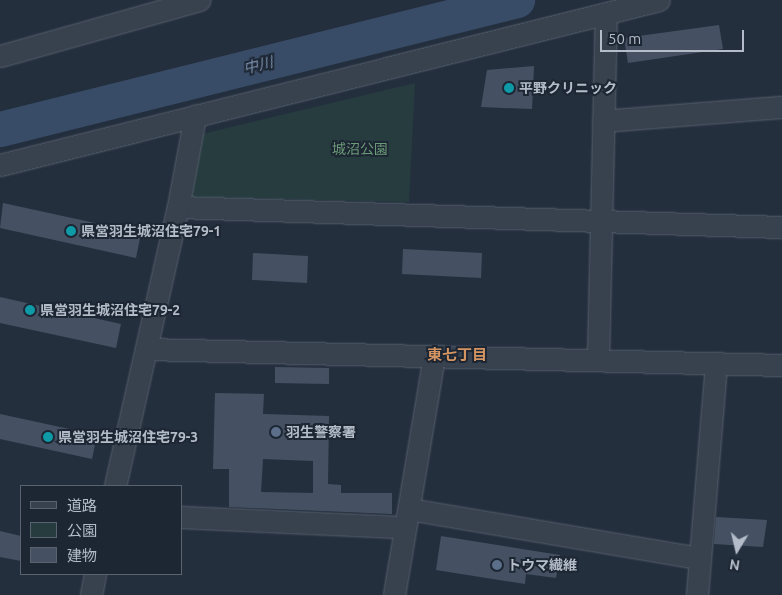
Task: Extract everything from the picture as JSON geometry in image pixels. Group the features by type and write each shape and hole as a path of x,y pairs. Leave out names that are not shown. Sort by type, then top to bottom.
{"street":[{"path":"0,56 200,0"},
{"path":"0,165 659,0"},
{"path":"598,359 606,14"},
{"path":"603,121 782,107"},
{"path":"115,485 178,207 195,116"},
{"path":"178,207 782,227"},
{"path":"146,349 782,365"},
{"path":"394,595 434,357"},
{"path":"696,595 716,363"},
{"path":"182,517 407,518 699,558"},
{"path":"91,595 96,575"}],"green space":[{"name":"城沼公園","path":"415,83 409,202 192,197 202,134"}],"building":[{"path":"719,25 723,49 628,63 624,38"},
{"name":"平野クリニック","path":"534,66 532,109 481,107 487,70"},
{"name":"県営羽生城沼住宅79-1","path":"3,203 141,233 136,258 0,228"},
{"path":"403,249 482,253 481,278 402,274"},
{"path":"253,253 308,256 307,283 252,280"},
{"name":"県営羽生城沼住宅79-2","path":"0,297 121,324 116,348 0,323"},
{"path":"275,367 329,368 329,384 275,383"},
{"path":"215,393 264,394 263,414 329,416 328,484 341,485 341,493 392,493 392,514 229,507 229,469 213,469","holes":["263,459 313,461 313,493 261,492"]},
{"name":"県営羽生城沼住宅79-3","path":"0,414 97,435 92,459 0,439"},
{"path":"716,517 767,520 763,547 714,544"},
{"path":"0,531 20,536 20,561 0,557"},
{"name":"トウマ繊維","path":"441,536 560,555 556,578 526,574 525,584 436,570"}],"waterway":[{"name":"中川","path":"0,129 517,0"}],"place":[{"name":"平野クリニック","path":"509,88"},
{"name":"県営羽生城沼住宅79-1","path":"71,231"},
{"name":"県営羽生城沼住宅79-2","path":"30,310"},
{"name":"羽生警察署","path":"276,432"},
{"name":"県営羽生城沼住宅79-3","path":"48,437"},
{"name":"トウマ繊維","path":"497,565"}],"district":[{"name":"東七丁目","path":"457,355"}]}
